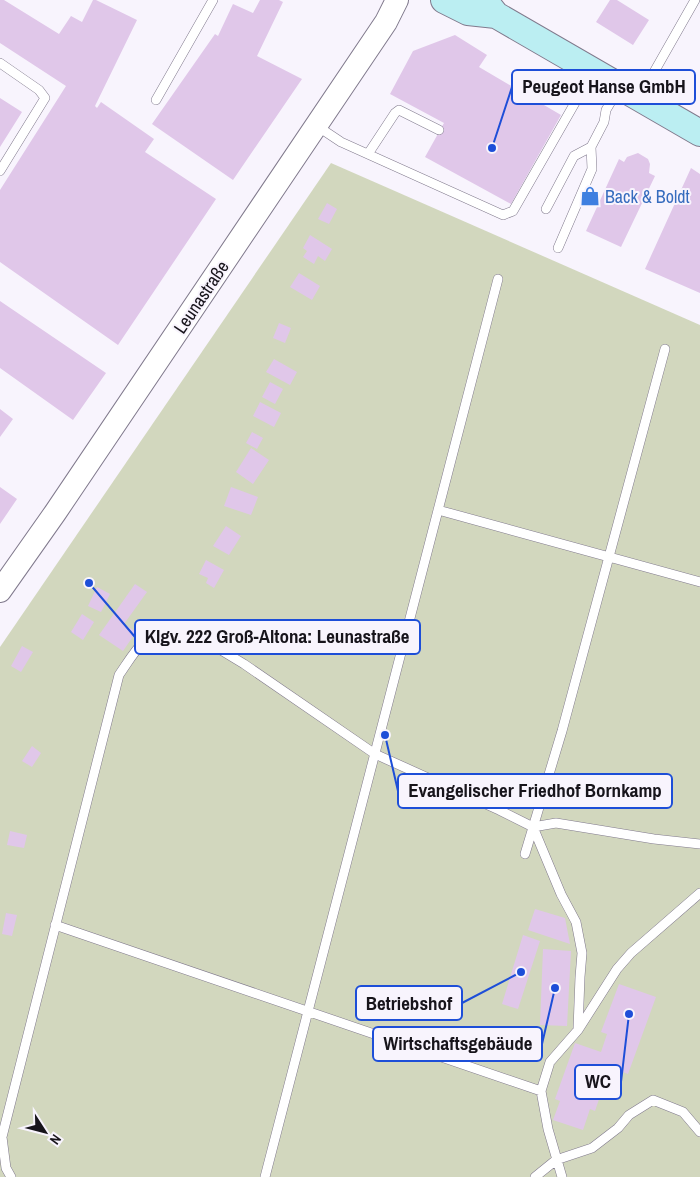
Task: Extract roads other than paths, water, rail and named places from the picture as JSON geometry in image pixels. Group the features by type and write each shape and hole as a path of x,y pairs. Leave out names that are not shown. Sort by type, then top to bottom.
{"main road":[{"path":"444,0 468,12 490,7 700,133"}],"street":[{"name":"Leunastraße","path":"0,591 386,22 396,0"}],"lane":[{"path":"156,100 214,0"},
{"path":"558,248 592,169 591,147 604,122 606,110 630,92 695,0"},
{"path":"0,63 39,90 45,98 0,170"},
{"path":"316,126 341,142 503,215 513,211 593,70"},
{"path":"368,154 395,113 399,110 440,130"},
{"path":"546,208 574,156 591,147"},
{"path":"265,1177 498,279"},
{"path":"525,854 562,731 665,349"},
{"path":"438,510 700,582"},
{"path":"11,1177 6,1168 2,1137 119,675 141,644 155,631 170,626 201,638 244,664 375,754 533,827 556,823 654,839 700,844"},
{"path":"533,827 554,878 576,922 582,953 578,1030"},
{"path":"562,1177 548,1129 541,1091 550,1062 578,1030 617,969 631,953 700,893"},
{"path":"55,925 541,1091"},
{"path":"535,1177 556,1160 592,1148 618,1128 629,1115 653,1100 684,1112 700,1132"}],"place":[{"name":"Peugeot Hanse GmbH","path":"492,148"},
{"name":"Back & Boldt","path":"590,196"},
{"name":"Klgv. 222 Groß-Altona: Leunastraße","path":"89,583"},
{"name":"Evangelischer Friedhof Bornkamp","path":"385,735"},
{"name":"Betriebshof","path":"521,972"},
{"name":"Wirtschaftsgebäude","path":"555,988"},
{"name":"WC","path":"629,1014"}]}
